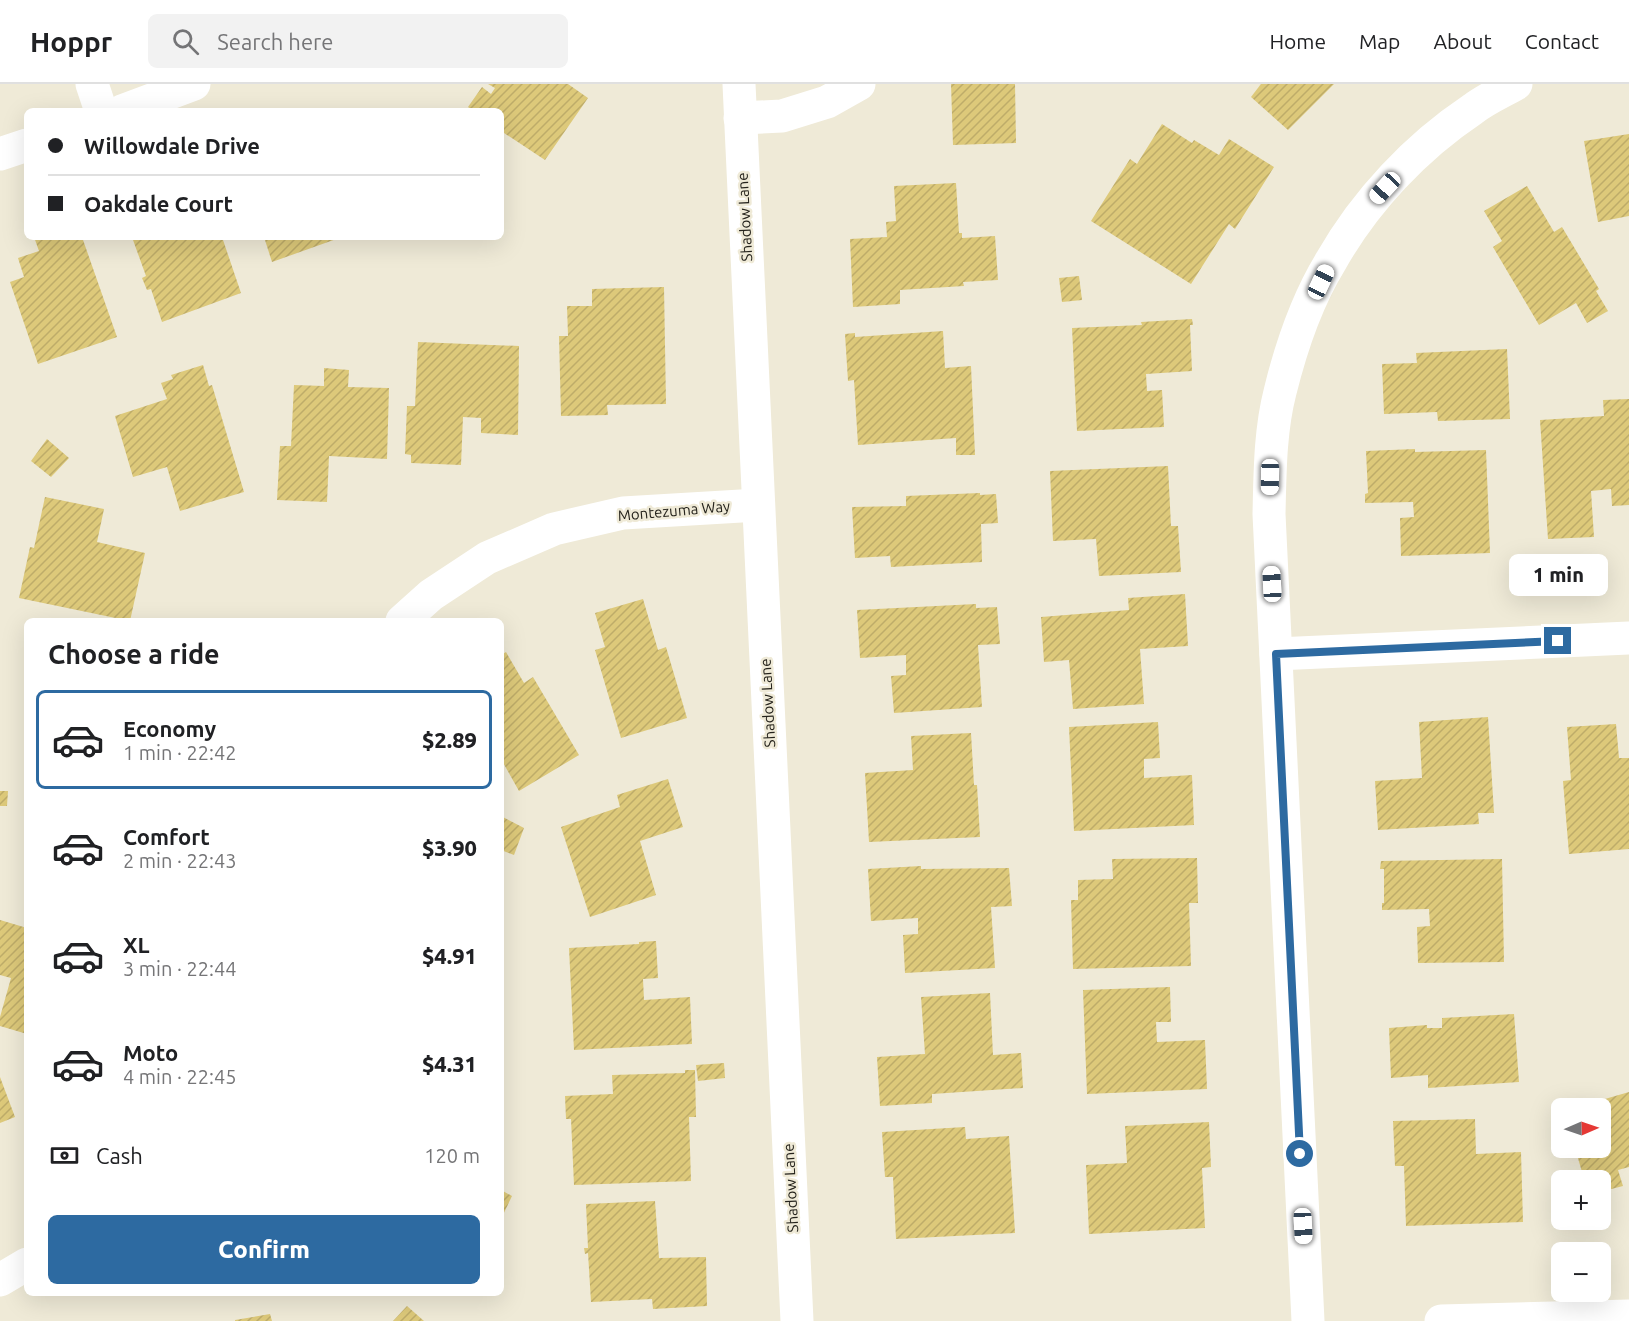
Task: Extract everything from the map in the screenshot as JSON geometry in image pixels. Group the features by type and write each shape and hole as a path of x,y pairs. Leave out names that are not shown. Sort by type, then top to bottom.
{"street":[{"path":"92,84 100,108"},
{"path":"130,108 194,84"},
{"name":"Shadow Lane","path":"739,84 797,1321"},
{"path":"740,118 782,116 827,102 860,84"},
{"path":"1308,1321 1269,514 1270,458 1280,393 1301,323 1330,261 1369,204 1416,154 1473,109 1516,84"},
{"path":"0,154 24,146"},
{"name":"Montezuma Way","path":"405,618 431,595 487,558 554,529 623,513 758,505"},
{"path":"1276,654 1629,638"},
{"path":"0,1280 24,1266"},
{"path":"1441,1321 1629,1316"}],"building":[{"path":"488,84 568,84 588,98 545,160 504,133 504,108 468,107 482,87 491,94 495,88"},
{"path":"951,84 1015,84 1016,143 953,145"},
{"path":"1261,84 1334,84 1288,130 1251,97"},
{"path":"1162,124 1192,143 1194,140 1219,155 1229,139 1274,167 1235,229 1229,224 1191,284 1091,221 1130,159 1137,164"},
{"path":"1629,134 1629,216 1598,222 1584,141"},
{"path":"956,183 959,233 962,233 962,238 995,236 998,280 963,282 964,286 900,290 900,304 853,307 850,239 887,237 886,222 896,221 894,186"},
{"path":"1527,186 1554,232 1562,227 1599,289 1596,291 1608,311 1587,323 1576,303 1539,325 1493,247 1502,241 1484,211"},
{"path":"35,240 83,240 117,337 38,364 10,282 24,277 18,258 39,251"},
{"path":"133,240 223,240 241,293 162,322 151,289 147,290 142,278 146,276"},
{"path":"265,240 334,240 272,262"},
{"path":"1079,276 1082,300 1062,302 1059,278"},
{"path":"664,287 666,404 607,405 608,415 561,416 559,336 568,336 567,306 592,306 592,289"},
{"path":"1192,319 1193,325 1190,325 1192,371 1146,374 1147,391 1162,390 1164,427 1077,431 1072,328 1142,325 1141,322"},
{"path":"943,331 945,368 971,366 975,455 956,455 956,438 858,445 854,380 848,381 845,334 855,333 855,337"},
{"path":"418,342 519,346 518,435 481,433 481,418 463,417 461,465 411,463 411,455 405,454 407,406 415,406"},
{"path":"1507,349 1510,419 1438,421 1437,412 1384,414 1382,364 1417,363 1416,353"},
{"path":"203,365 209,386 212,385 244,492 180,511 167,467 133,477 115,416 167,399 161,383 173,379 171,375"},
{"path":"324,368 349,370 348,387 389,388 387,459 329,456 327,502 277,500 280,446 291,446 294,385 324,386"},
{"path":"1629,399 1629,505 1612,506 1611,489 1591,491 1594,537 1548,539 1540,420 1604,416 1603,400"},
{"path":"47,439 69,458 51,477 31,461"},
{"path":"1415,449 1415,452 1486,450 1490,553 1401,556 1400,518 1414,517 1413,502 1365,503 1365,494 1368,493 1366,451"},
{"path":"1168,466 1171,526 1178,526 1181,572 1099,576 1096,539 1053,541 1050,471"},
{"path":"980,493 980,495 996,494 998,523 981,524 982,562 891,567 890,556 855,558 852,507 906,506 906,496"},
{"path":"45,497 104,509 97,542 145,553 131,618 116,618 19,598 30,547 34,548"},
{"path":"1185,594 1188,646 1140,649 1144,704 1073,709 1069,660 1044,662 1041,617 1129,610 1128,598"},
{"path":"643,599 658,650 666,647 687,718 621,738 595,650 605,647 595,613"},
{"path":"976,604 976,608 997,607 1000,644 978,645 982,707 894,713 891,676 906,675 906,655 860,658 857,610"},
{"path":"506,652 524,683 533,677 579,755 519,791 504,764 504,653"},
{"path":"1488,717 1494,813 1478,813 1479,824 1378,830 1375,781 1422,778 1419,722"},
{"path":"1158,722 1160,758 1144,759 1144,778 1192,775 1194,825 1074,831 1069,727"},
{"path":"1616,724 1619,758 1629,758 1629,849 1569,854 1563,781 1571,780 1567,727"},
{"path":"971,733 980,837 869,842 865,773 913,770 911,736"},
{"path":"668,779 683,827 640,841 656,895 590,917 561,827 620,807 617,795"},
{"path":"0,791 8,791 7,806 0,806"},
{"path":"504,818 524,828 514,855 504,851"},
{"path":"1197,858 1198,903 1189,903 1191,966 1073,969 1071,900 1078,900 1078,880 1113,879 1112,859"},
{"path":"1502,859 1504,962 1418,963 1417,927 1430,926 1429,909 1382,910 1384,869 1380,869 1381,861"},
{"path":"921,866 921,869 1009,868 1012,906 991,907 995,968 905,973 903,935 918,934 918,918 871,921 868,869"},
{"path":"0,920 24,927 24,1033 0,1026 0,1017 11,978 0,975"},
{"path":"656,941 658,978 643,979 644,1000 690,997 692,1044 574,1050 569,948"},
{"path":"1170,987 1171,1022 1156,1022 1157,1042 1205,1040 1207,1089 1087,1094 1083,990"},
{"path":"990,993 993,1055 1021,1053 1023,1088 932,1094 932,1103 880,1106 877,1057 925,1054 921,997"},
{"path":"1514,1014 1519,1082 1428,1088 1428,1075 1391,1078 1389,1028 1427,1025 1427,1028 1442,1028 1442,1018"},
{"path":"724,1063 725,1078 698,1081 696,1065"},
{"path":"685,1070 695,1070 696,1117 689,1117 691,1181 574,1185 571,1119 566,1119 565,1096 613,1094 612,1075 685,1073"},
{"path":"0,1077 15,1117 0,1123"},
{"path":"1629,1092 1629,1167 1618,1170 1623,1186 1611,1189 1611,1170 1581,1170 1578,1158 1611,1158 1611,1098 1608,1098"},
{"path":"1475,1119 1476,1154 1521,1152 1523,1222 1406,1226 1404,1166 1395,1166 1393,1121"},
{"path":"1209,1122 1211,1167 1202,1168 1205,1228 1089,1234 1086,1165 1127,1163 1125,1126"},
{"path":"965,1127 966,1139 1009,1136 1015,1233 896,1239 893,1177 885,1177 882,1132"},
{"path":"504,1192 512,1196 504,1213"},
{"path":"655,1201 659,1258 706,1257 707,1306 653,1309 652,1299 591,1302 588,1253 585,1254 584,1248 588,1248 586,1204"},
{"path":"407,1306 424,1321 393,1321"},
{"path":"270,1314 272,1321 235,1321 235,1320"}],"route":[{"path":"1300,1154 1276,654 1558,641"}]}
